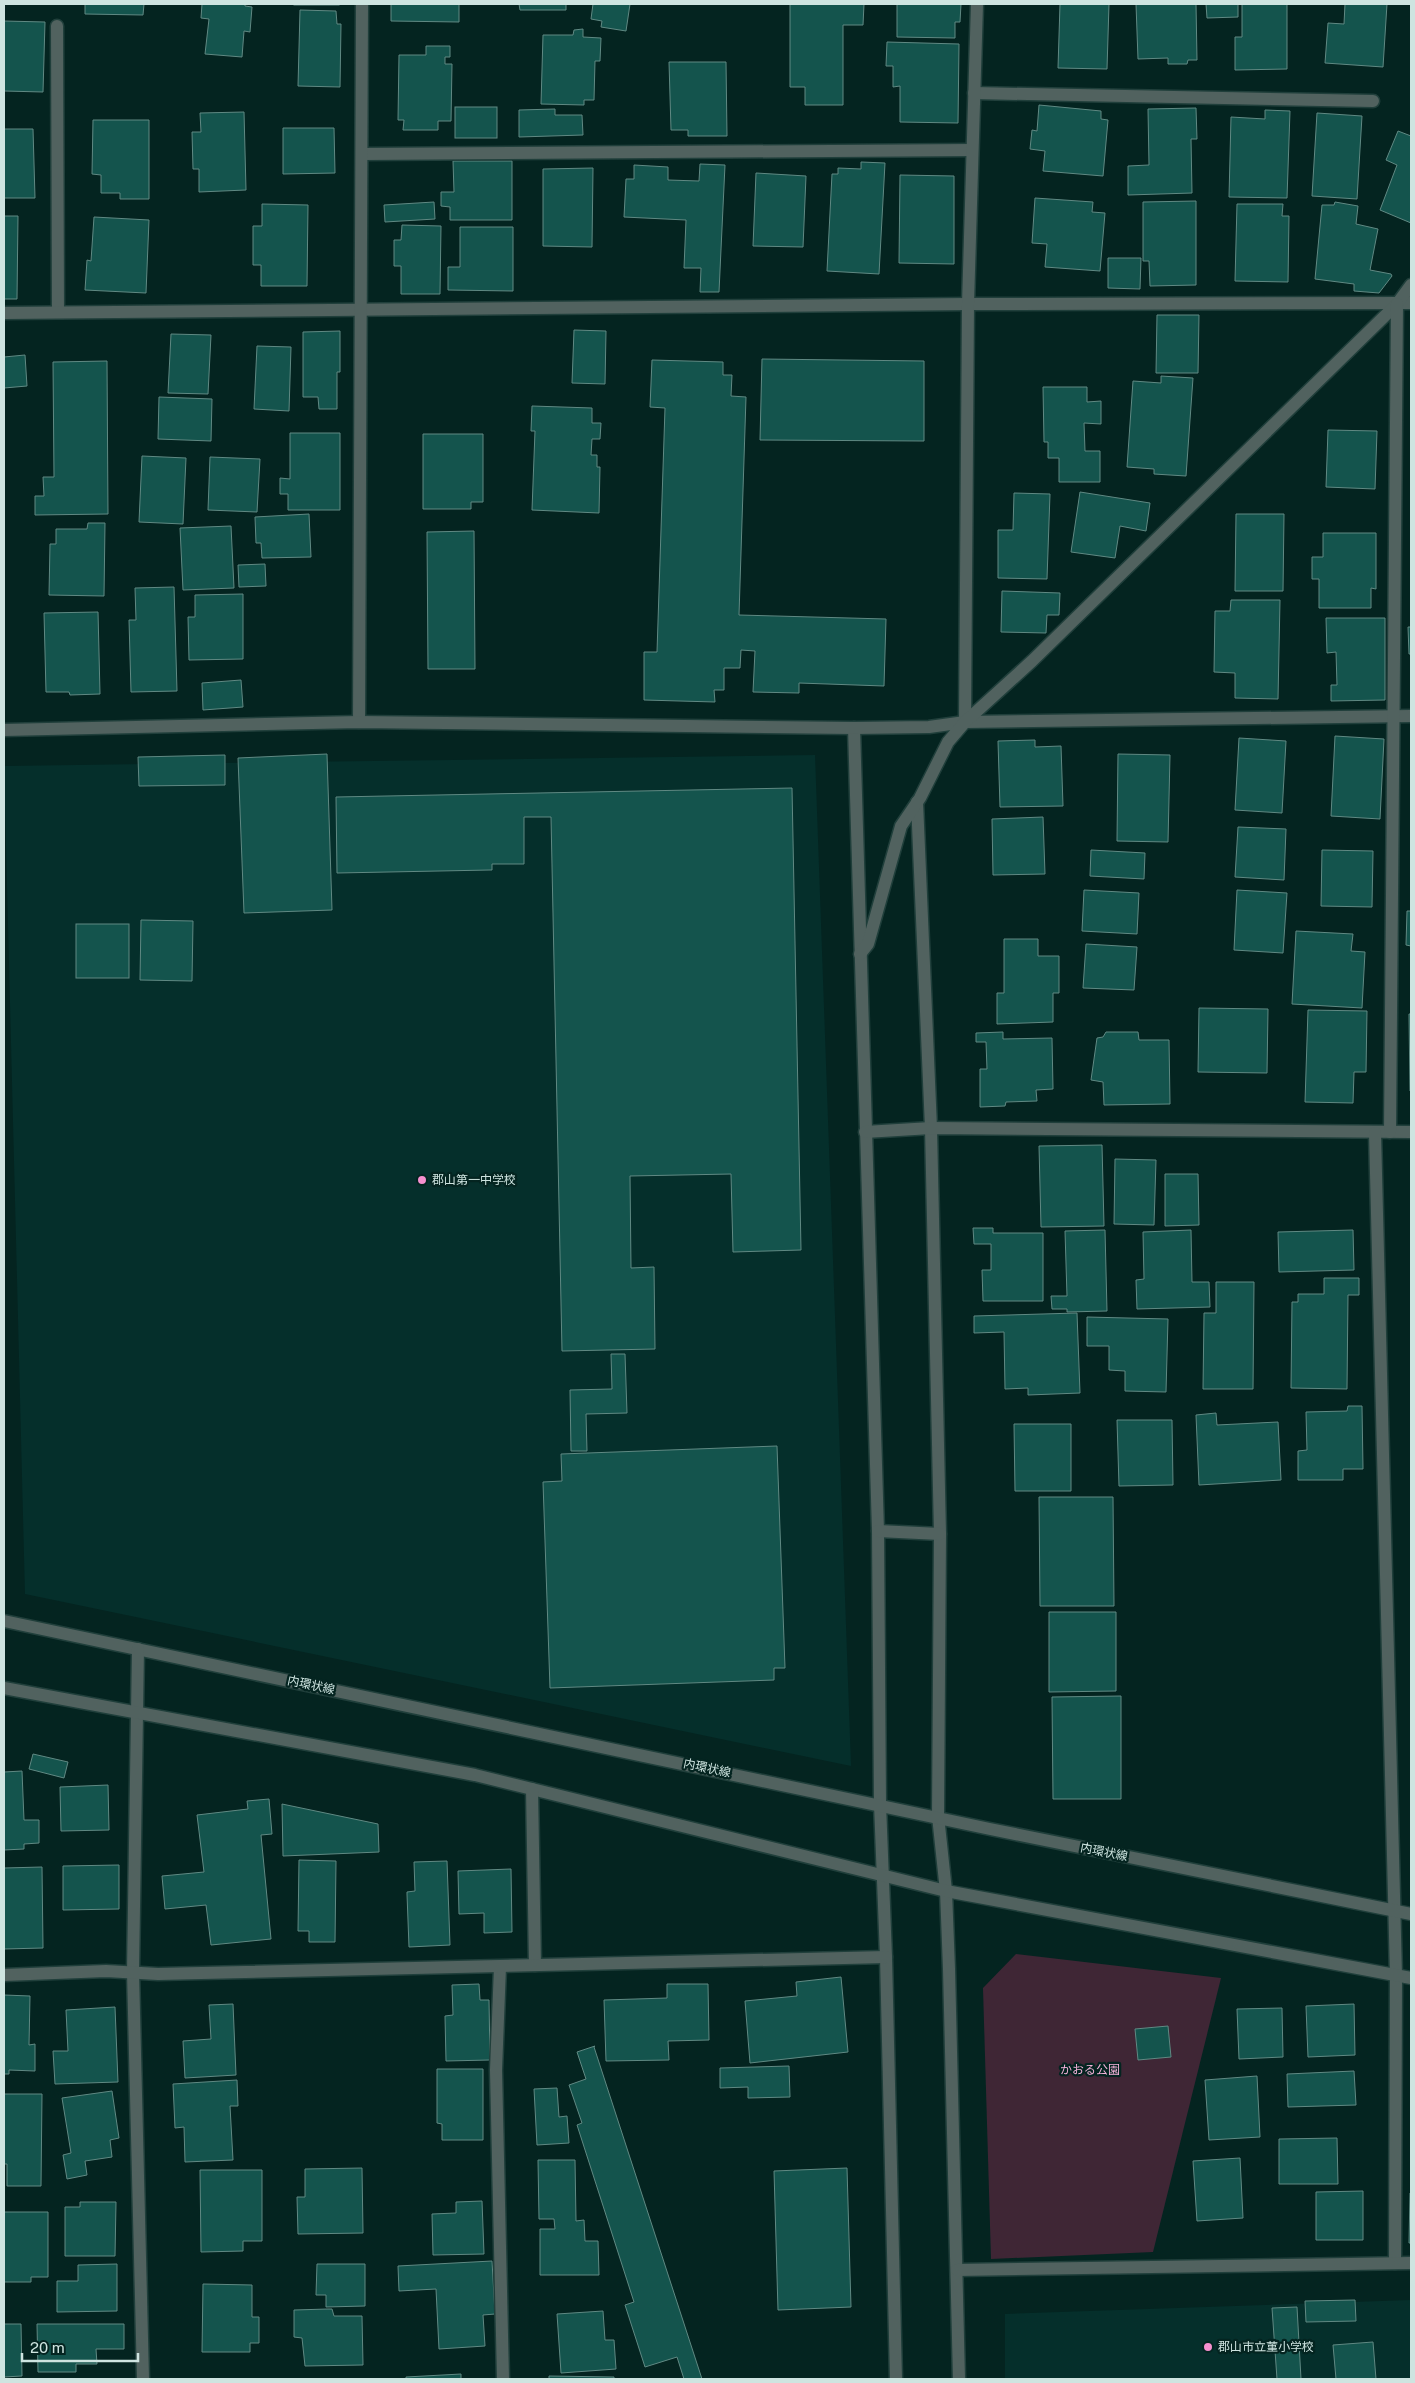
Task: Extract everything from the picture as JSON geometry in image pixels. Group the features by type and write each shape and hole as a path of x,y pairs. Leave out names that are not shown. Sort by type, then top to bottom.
{"street":[{"path":"359,722 362,4"},
{"path":"965,722 968,304 976,4"},
{"path":"57,26 58,312"},
{"path":"974,93 1374,101"},
{"path":"362,154 972,150"},
{"path":"860,954 868,944 901,826 917,802 948,742 965,722 1032,661 1397,304 1411,286"},
{"path":"4,313 968,304 1411,303"},
{"path":"1390,1132 1397,304"},
{"path":"4,730 359,722 854,728 929,727 965,722 1411,716"},
{"path":"854,728 878,1531 880,1804 886,1957 896,2379"},
{"path":"917,802 931,1128 940,1534 938,1816 946,1891 959,2379"},
{"path":"865,1132 931,1128 1411,1132"},
{"path":"1375,1133 1396,1976 1395,2263"},
{"path":"878,1531 940,1534"},
{"name":"内環状線","path":"4,1620 1411,1914"},
{"path":"138,1648 133,1972 143,2379"},
{"path":"4,1688 476,1775 946,1891 1411,1978"},
{"path":"532,1789 535,1966"},
{"path":"4,1975 133,1972 158,1974 886,1957"},
{"path":"500,1967 496,2070 503,2379"},
{"path":"957,2270 1411,2263"}],"shaded area":[{"name":"郡山第一中学校","path":"815,755 851,1766 25,1594 4,766"},
{"name":"郡山市立菫小学校","path":"1411,2300 1411,2379 1005,2379 1005,2314"}],"green space":[{"name":"かおる公園","path":"1016,1954 1221,1978 1153,2252 991,2259 983,1988"}],"building":[{"path":"85,4 144,4 143,15 85,14"},
{"path":"202,4 245,4 245,6 252,7 250,32 244,31 242,57 205,54 209,19 201,18"},
{"path":"339,4 339,5 294,5"},
{"path":"391,4 459,4 459,22 391,21"},
{"path":"519,4 566,4 566,10 520,10"},
{"path":"593,4 630,4 626,31 601,27 602,21 591,19"},
{"path":"790,4 864,4 863,25 843,25 843,105 805,105 805,87 790,87"},
{"path":"897,4 961,4 960,22 955,22 955,38 897,37"},
{"path":"1060,4 1109,4 1107,69 1058,68"},
{"path":"1136,4 1196,4 1197,60 1188,60 1187,64 1168,64 1168,58 1138,59"},
{"path":"1206,4 1238,4 1238,17 1207,18"},
{"path":"1242,4 1287,4 1287,69 1235,70 1235,37 1242,37"},
{"path":"1345,4 1387,4 1383,67 1325,63 1328,23 1344,24"},
{"path":"300,10 336,11 337,24 341,24 340,87 298,86"},
{"path":"4,21 45,22 43,92 4,91"},
{"path":"583,29 583,37 601,38 600,61 595,61 594,100 584,100 584,105 541,104 543,35 573,35 574,30"},
{"path":"887,42 959,44 958,123 900,122 900,86 893,87 893,66 886,66"},
{"path":"426,46 450,46 450,57 445,57 445,64 452,64 451,121 438,121 438,130 403,130 404,120 398,120 399,55 426,55"},
{"path":"669,62 726,62 727,136 688,136 688,130 671,130"},
{"path":"1039,105 1101,111 1101,119 1108,120 1103,176 1043,171 1045,151 1030,149 1032,130 1037,131"},
{"path":"455,107 497,107 497,138 455,138"},
{"path":"1196,108 1197,139 1191,139 1192,193 1128,195 1128,166 1149,165 1148,109"},
{"path":"555,109 555,115 582,115 583,135 519,137 519,110"},
{"path":"1265,110 1290,111 1287,198 1229,197 1231,117 1265,119"},
{"path":"244,112 246,190 199,192 199,169 193,169 192,132 201,132 200,113"},
{"path":"1317,113 1362,116 1357,199 1312,196"},
{"path":"93,120 149,120 149,199 120,199 120,193 101,193 101,175 92,174"},
{"path":"283,128 334,128 335,173 283,174"},
{"path":"4,129 33,129 35,198 4,198"},
{"path":"1398,131 1411,136 1411,223 1380,210 1397,165 1386,160"},
{"path":"453,161 512,161 512,220 450,220 450,207 441,206 441,192 454,192"},
{"path":"861,162 885,163 879,274 827,271 832,174 838,174 838,168 861,169"},
{"path":"700,164 725,165 719,292 700,292 701,268 684,268 686,220 624,217 626,179 634,179 634,165 668,167 668,180 699,181"},
{"path":"593,168 592,247 543,246 543,169"},
{"path":"756,173 806,176 803,247 753,246"},
{"path":"900,175 954,176 954,264 899,263"},
{"path":"1035,198 1093,202 1092,212 1105,213 1100,271 1045,267 1047,244 1032,243"},
{"path":"1196,201 1196,285 1150,286 1149,261 1143,261 1143,202"},
{"path":"434,202 435,219 385,222 384,205"},
{"path":"1335,202 1358,206 1356,224 1378,229 1370,270 1391,274 1392,276 1379,293 1354,291 1354,284 1315,279 1322,205 1334,205"},
{"path":"262,204 308,205 307,286 261,286 261,265 253,265 253,226 262,226"},
{"path":"1237,204 1283,204 1282,216 1289,216 1288,282 1235,281"},
{"path":"4,216 18,216 17,299 4,299"},
{"path":"94,217 149,220 146,293 85,290 87,260 91,261"},
{"path":"402,225 441,226 440,294 401,294 401,266 394,266 394,240 401,240"},
{"path":"460,227 513,227 513,291 448,290 448,267 460,267"},
{"path":"1108,258 1141,258 1140,289 1108,288"},
{"path":"1157,315 1199,315 1198,373 1156,373"},
{"path":"574,330 606,331 605,384 572,383"},
{"path":"340,331 340,372 337,372 337,409 319,409 318,397 303,397 303,332"},
{"path":"171,334 211,335 208,394 168,393"},
{"path":"257,346 291,347 289,411 254,409"},
{"path":"25,355 27,386 4,388 4,357"},
{"path":"762,359 924,361 924,441 760,440"},
{"path":"652,360 723,362 723,375 732,375 731,396 746,397 739,615 886,619 884,686 799,683 799,693 753,692 755,651 741,650 740,668 724,668 724,690 714,690 715,702 644,700 644,652 657,652 665,408 650,407"},
{"path":"107,361 108,514 35,515 35,496 44,496 43,477 54,477 53,362"},
{"path":"1161,376 1193,378 1186,476 1154,474 1154,469 1127,467 1133,381 1161,383"},
{"path":"1043,387 1087,387 1087,402 1101,401 1101,424 1084,423 1085,451 1100,451 1100,482 1059,482 1059,458 1048,458 1048,442 1044,442"},
{"path":"159,397 212,399 211,441 158,439"},
{"path":"532,406 592,408 592,423 601,423 600,439 592,439 591,455 597,455 597,467 600,467 599,513 532,510 535,431 531,431"},
{"path":"1328,430 1377,431 1375,489 1326,487"},
{"path":"290,433 340,433 340,510 288,510 288,494 280,494 280,478 290,479"},
{"path":"423,434 483,434 483,502 471,502 471,509 423,509"},
{"path":"142,456 186,458 183,524 139,522"},
{"path":"210,457 260,459 257,512 208,510"},
{"path":"1080,492 1150,503 1146,531 1120,526 1115,558 1071,552"},
{"path":"1014,493 1050,494 1047,579 998,578 998,530 1013,530"},
{"path":"309,514 311,557 262,558 261,543 256,543 255,517"},
{"path":"1236,514 1284,514 1283,591 1235,591"},
{"path":"88,523 105,523 104,596 49,595 50,544 56,544 56,529 87,529"},
{"path":"231,526 234,588 183,590 180,528"},
{"path":"474,531 475,669 428,669 427,532"},
{"path":"1323,533 1376,533 1376,589 1371,588 1371,608 1319,608 1319,579 1312,579 1312,557 1323,557"},
{"path":"265,564 266,586 239,587 238,565"},
{"path":"174,587 177,691 131,692 129,620 136,620 135,588"},
{"path":"1002,591 1060,593 1059,615 1047,615 1046,633 1001,632"},
{"path":"243,594 243,659 189,660 188,617 195,617 195,595"},
{"path":"1231,600 1280,600 1278,699 1235,698 1235,673 1214,672 1215,611 1230,611"},
{"path":"98,612 100,694 70,695 69,692 46,692 44,613"},
{"path":"1326,618 1385,618 1385,700 1331,701 1331,685 1337,685 1336,652 1327,653"},
{"path":"1408,627 1411,627 1411,654 1409,654"},
{"path":"241,680 243,707 203,710 202,683"},
{"path":"1335,736 1384,739 1380,819 1331,816"},
{"path":"1239,738 1286,741 1282,813 1235,810"},
{"path":"1035,740 1035,747 1061,746 1063,806 1000,807 998,741"},
{"path":"327,754 332,910 244,913 238,758"},
{"path":"1118,754 1170,755 1168,842 1117,841"},
{"path":"225,755 225,785 139,786 138,757"},
{"path":"792,788 801,1250 733,1252 731,1174 630,1176 631,1268 654,1267 655,1349 562,1351 551,817 524,817 524,864 492,864 492,870 337,873 336,797"},
{"path":"1043,817 1045,874 993,875 992,819"},
{"path":"1238,827 1286,829 1284,880 1235,877"},
{"path":"1091,850 1145,853 1144,879 1090,876"},
{"path":"1322,850 1373,851 1372,907 1321,906"},
{"path":"1084,890 1139,893 1137,934 1082,931"},
{"path":"1237,890 1287,893 1283,953 1234,950"},
{"path":"1407,911 1411,911 1411,946 1406,945"},
{"path":"141,920 193,921 192,981 140,980"},
{"path":"76,924 129,924 129,978 76,978"},
{"path":"1296,931 1353,934 1351,951 1365,952 1362,1008 1292,1004"},
{"path":"1004,939 1038,939 1038,956 1059,956 1059,993 1053,993 1053,1022 997,1024 997,993 1004,993"},
{"path":"1086,944 1137,947 1134,990 1083,988"},
{"path":"1199,1008 1268,1009 1267,1073 1198,1072"},
{"path":"1308,1010 1367,1011 1366,1072 1354,1072 1353,1103 1305,1102"},
{"path":"1409,1014 1411,1014 1411,1091 1410,1091"},
{"path":"1003,1032 1003,1039 1052,1038 1053,1089 1036,1090 1037,1101 1006,1102 1005,1106 980,1107 980,1069 987,1069 986,1042 976,1042 976,1033"},
{"path":"1106,1032 1138,1032 1139,1040 1169,1040 1170,1104 1104,1105 1103,1082 1091,1080 1097,1038 1103,1037"},
{"path":"1102,1145 1104,1226 1041,1227 1039,1146"},
{"path":"1115,1159 1156,1160 1154,1225 1114,1224"},
{"path":"1165,1174 1198,1174 1199,1225 1165,1226"},
{"path":"973,1228 993,1228 993,1233 1043,1233 1043,1301 983,1301 982,1270 991,1270 991,1244 974,1244"},
{"path":"1105,1230 1107,1311 1067,1312 1067,1309 1052,1309 1051,1296 1067,1296 1065,1231"},
{"path":"1191,1230 1192,1282 1209,1282 1210,1307 1137,1309 1136,1280 1144,1279 1143,1232"},
{"path":"1353,1230 1354,1270 1279,1272 1278,1232"},
{"path":"1324,1278 1359,1278 1359,1295 1348,1295 1347,1389 1291,1388 1292,1302 1298,1302 1298,1294 1324,1294"},
{"path":"1216,1282 1254,1282 1253,1389 1203,1389 1204,1313 1216,1313"},
{"path":"1077,1313 1080,1393 1028,1395 1028,1388 1005,1389 1004,1332 974,1333 974,1316"},
{"path":"1087,1317 1168,1319 1166,1392 1125,1391 1125,1371 1109,1370 1109,1346 1087,1346"},
{"path":"611,1354 625,1354 627,1413 586,1414 587,1451 571,1451 570,1390 612,1389"},
{"path":"1348,1406 1362,1406 1363,1469 1343,1469 1343,1480 1298,1480 1298,1451 1307,1450 1306,1412 1347,1411"},
{"path":"1216,1413 1217,1425 1278,1422 1281,1480 1199,1485 1196,1415"},
{"path":"1117,1420 1172,1420 1173,1485 1119,1486"},
{"path":"1014,1424 1071,1424 1071,1491 1015,1491"},
{"path":"777,1446 785,1668 774,1668 774,1680 550,1688 543,1482 562,1481 561,1454"},
{"path":"1039,1497 1113,1497 1114,1606 1040,1606"},
{"path":"1049,1612 1116,1612 1116,1691 1049,1692"},
{"path":"1121,1696 1121,1799 1053,1799 1052,1697"},
{"path":"33,1754 68,1762 64,1778 29,1769"},
{"path":"22,1771 24,1820 39,1820 39,1843 24,1844 24,1849 4,1850 4,1772"},
{"path":"108,1785 109,1830 61,1831 60,1787"},
{"path":"269,1799 272,1834 261,1835 271,1939 211,1945 206,1905 165,1909 162,1876 204,1872 197,1815 248,1809 247,1801"},
{"path":"282,1804 378,1824 379,1852 283,1856"},
{"path":"299,1860 336,1861 335,1942 309,1942 309,1931 298,1931"},
{"path":"447,1861 450,1945 409,1947 407,1892 415,1891 414,1862"},
{"path":"119,1865 119,1909 63,1910 63,1866"},
{"path":"42,1867 43,1948 4,1949 4,1868"},
{"path":"511,1869 512,1932 484,1933 484,1913 459,1914 458,1871"},
{"path":"841,1977 848,2052 750,2063 745,2001 797,1996 796,1982"},
{"path":"479,1984 480,2000 489,2000 490,2060 446,2061 445,2016 453,2015 452,1985"},
{"path":"667,1984 708,1984 709,2040 668,2041 669,2060 606,2061 604,2000 667,1998"},
{"path":"4,1995 30,1996 29,2045 35,2044 35,2071 9,2070 9,2074 4,2074"},
{"path":"233,2004 236,2075 185,2078 183,2041 211,2039 209,2005"},
{"path":"1354,2004 1355,2055 1308,2057 1306,2006"},
{"path":"115,2007 118,2082 55,2084 53,2051 68,2051 66,2010"},
{"path":"1282,2008 1283,2057 1239,2059 1237,2009"},
{"path":"1168,2026 1171,2057 1138,2060 1135,2029"},
{"path":"595,2046 702,2379 684,2379 677,2357 645,2367 625,2305 634,2302 577,2125 582,2123 569,2085 586,2079 577,2052"},
{"path":"789,2066 790,2097 748,2098 748,2087 720,2088 720,2068"},
{"path":"437,2069 483,2069 483,2140 442,2140 442,2124 437,2123"},
{"path":"1354,2071 1356,2105 1288,2107 1287,2074"},
{"path":"1257,2076 1260,2137 1209,2140 1205,2080"},
{"path":"237,2080 238,2106 230,2106 233,2160 185,2162 184,2127 175,2128 173,2084"},
{"path":"557,2088 559,2117 567,2116 569,2143 537,2145 534,2089"},
{"path":"112,2091 119,2138 110,2140 112,2157 85,2161 87,2175 67,2179 63,2155 71,2153 62,2098"},
{"path":"4,2094 42,2094 41,2186 7,2186 7,2164 4,2164"},
{"path":"1337,2138 1338,2184 1279,2184 1279,2139"},
{"path":"1240,2158 1243,2218 1197,2221 1193,2161"},
{"path":"538,2160 575,2160 576,2221 584,2220 585,2241 598,2241 599,2275 540,2275 540,2229 555,2229 554,2219 539,2219"},
{"path":"362,2168 363,2233 298,2234 297,2197 305,2197 305,2169"},
{"path":"847,2168 851,2307 778,2310 774,2171"},
{"path":"200,2170 262,2170 262,2241 243,2241 243,2251 201,2252"},
{"path":"1363,2191 1363,2240 1316,2240 1316,2192"},
{"path":"1410,2193 1411,2243 1409,2243"},
{"path":"482,2201 484,2254 433,2255 432,2214 456,2213 456,2202"},
{"path":"80,2202 116,2202 115,2256 65,2256 65,2207 80,2207"},
{"path":"4,2212 48,2212 48,2277 31,2277 31,2282 4,2282"},
{"path":"492,2261 495,2314 483,2315 485,2346 439,2349 436,2289 399,2291 398,2266"},
{"path":"117,2264 117,2311 57,2312 57,2281 78,2281 78,2265"},
{"path":"317,2264 365,2264 365,2306 326,2307 326,2295 316,2295"},
{"path":"203,2284 252,2285 252,2317 259,2317 259,2343 250,2343 250,2352 202,2352"},
{"path":"1355,2300 1356,2321 1306,2322 1305,2301"},
{"path":"1297,2307 1301,2379 1277,2379 1272,2308"},
{"path":"332,2309 334,2316 362,2316 363,2365 305,2366 302,2338 294,2337 294,2310"},
{"path":"603,2311 605,2340 614,2340 616,2369 561,2373 557,2314"},
{"path":"4,2324 21,2324 22,2376 4,2377"},
{"path":"37,2324 124,2324 124,2349 96,2349 97,2364 76,2364 76,2372 38,2372"},
{"path":"1373,2342 1376,2379 1336,2379 1333,2345"},
{"path":"461,2374 461,2379 406,2379 406,2377"},
{"path":"549,2376 614,2377 614,2379 549,2379"}],"place":[{"name":"郡山第一中学校","path":"422,1180"},
{"name":"郡山市立菫小学校","path":"1208,2347"}]}
